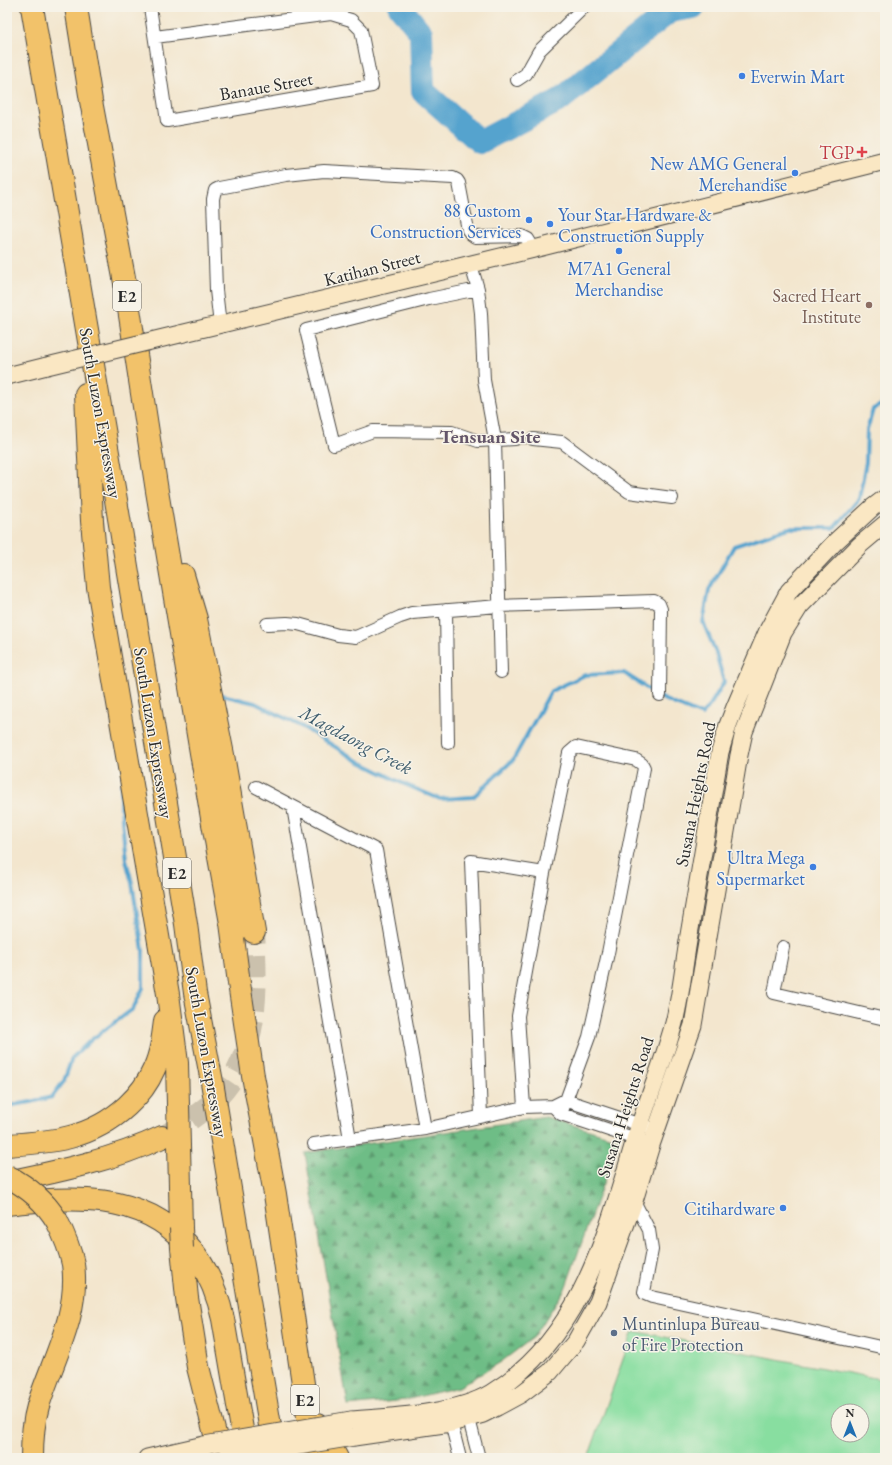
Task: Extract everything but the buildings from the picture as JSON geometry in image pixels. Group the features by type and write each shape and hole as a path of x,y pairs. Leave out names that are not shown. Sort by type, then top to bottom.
{"highway":[{"name":"South Luzon Expressway","path":"32,7 115,494 186,924 195,993 212,1082 276,1458"},
{"name":"E2","path":"76,7 91,101 125,283 157,491 212,824 231,923 253,1076 275,1194 314,1458"},
{"path":"80,289 92,521 98,587 168,994 176,1063 181,1238 187,1298 197,1359 221,1458"},
{"path":"157,491 196,619 223,755 254,932"},
{"path":"7,1145 52,1142 87,1132 108,1121 130,1103 150,1077 158,1060 168,994"},
{"path":"7,1182 96,1162 143,1146 162,1137"},
{"path":"7,1176 37,1196 48,1207 57,1221 71,1255 74,1278 70,1317 38,1407 34,1425 32,1458"},
{"path":"7,1204 60,1199 112,1202 127,1206 158,1219 177,1233 192,1250 207,1272 219,1301 247,1458"},
{"path":"305,1403 337,1458"}],"main road":[{"name":"Katihan Street","path":"7,376 471,265 885,162"},
{"name":"Susana Heights Road","path":"226,1458 470,1419 483,1414 521,1394 550,1372 576,1341 598,1302 634,1201 646,1135 674,1022 720,752 728,725 768,630 789,591 835,542 885,498"},
{"name":"Susana Heights Road","path":"146,1458 204,1445 351,1420 403,1416 448,1408 471,1402 490,1394 510,1380 536,1357 559,1329 580,1296 693,1025 744,732 783,633 800,606 860,545 885,524"}],"street":[{"path":"150,7 155,38"},
{"path":"517,80 526,74 539,51 584,7"},
{"name":"Banaue Street","path":"331,14 351,20 361,30 372,86 167,121 155,38 331,14"},
{"path":"220,325 216,290 213,200 215,190 219,188 286,175 324,171 453,178 459,183 470,234 475,237 522,236 528,239 534,249"},
{"path":"471,265 478,289 481,313 484,380 495,440 501,672"},
{"path":"478,289 429,299 306,330 334,445 373,431 452,432 478,441 515,440"},
{"path":"533,439 562,442 629,492 672,498"},
{"path":"267,624 298,624 338,635 356,637 400,616 412,613 499,606 654,601 659,604 661,609 660,695"},
{"path":"446,610 448,743"},
{"path":"524,1107 518,1016 544,873 569,753 576,747 636,760 642,764 644,768 608,953 589,1038 565,1100 557,1110"},
{"path":"256,787 376,850 425,1129"},
{"path":"293,807 350,1139"},
{"path":"481,1116 471,861 544,873"},
{"path":"783,947 774,993 885,1018"},
{"path":"565,1100 646,1135"},
{"path":"314,1144 425,1129 524,1107 557,1110 646,1135"},
{"path":"634,1201 649,1230 652,1250 644,1292 645,1294 666,1300 885,1348"},
{"path":"470,1419 479,1458"},
{"path":"451,1423 460,1458"}],"green space":[{"path":"546,1117 619,1139 565,1289 534,1337 501,1362 459,1387 405,1400 348,1406 305,1153"},
{"path":"633,1331 885,1380 885,1458 588,1458"}],"waterway":[{"path":"400,7 421,33 423,91 480,142 560,100 670,11 693,7"},
{"name":"Magdaong Creek","path":"218,694 255,703 301,726 360,762 404,784 440,799 473,797 513,760 551,691 585,675 624,673 665,700 702,715 724,682 716,653 703,622 709,590 734,546 789,528 834,528 859,499 866,462 867,430 873,409 885,403"},
{"name":"Magdaong Creek","path":"7,1106 52,1097 64,1081 72,1058 91,1040 133,1009 143,988 143,950 132,883 126,860 121,808 121,784"}],"tunnel":[{"path":"515,439 533,439"},
{"path":"163,1137 199,1114 212,1103 232,1080 242,1061 249,1040 253,1019 256,975 254,932"}],"place":[{"name":"Everwin Mart","path":"742,76"},
{"name":"TGP","path":"862,152"},
{"name":"New AMG General Merchandise","path":"795,173"},
{"name":"88 Custom Construction Services","path":"529,220"},
{"name":"Your Star Hardware & Construction Supply","path":"550,224"},
{"name":"M7A1 General Merchandise","path":"619,251"},
{"name":"Sacred Heart Institute","path":"869,305"},
{"name":"Ultra Mega Supermarket","path":"813,867"},
{"name":"Citihardware","path":"783,1208"},
{"name":"Muntinlupa Bureau of Fire Protection","path":"614,1333"}],"district":[{"name":"Tensuan Site","path":"490,436"}]}
